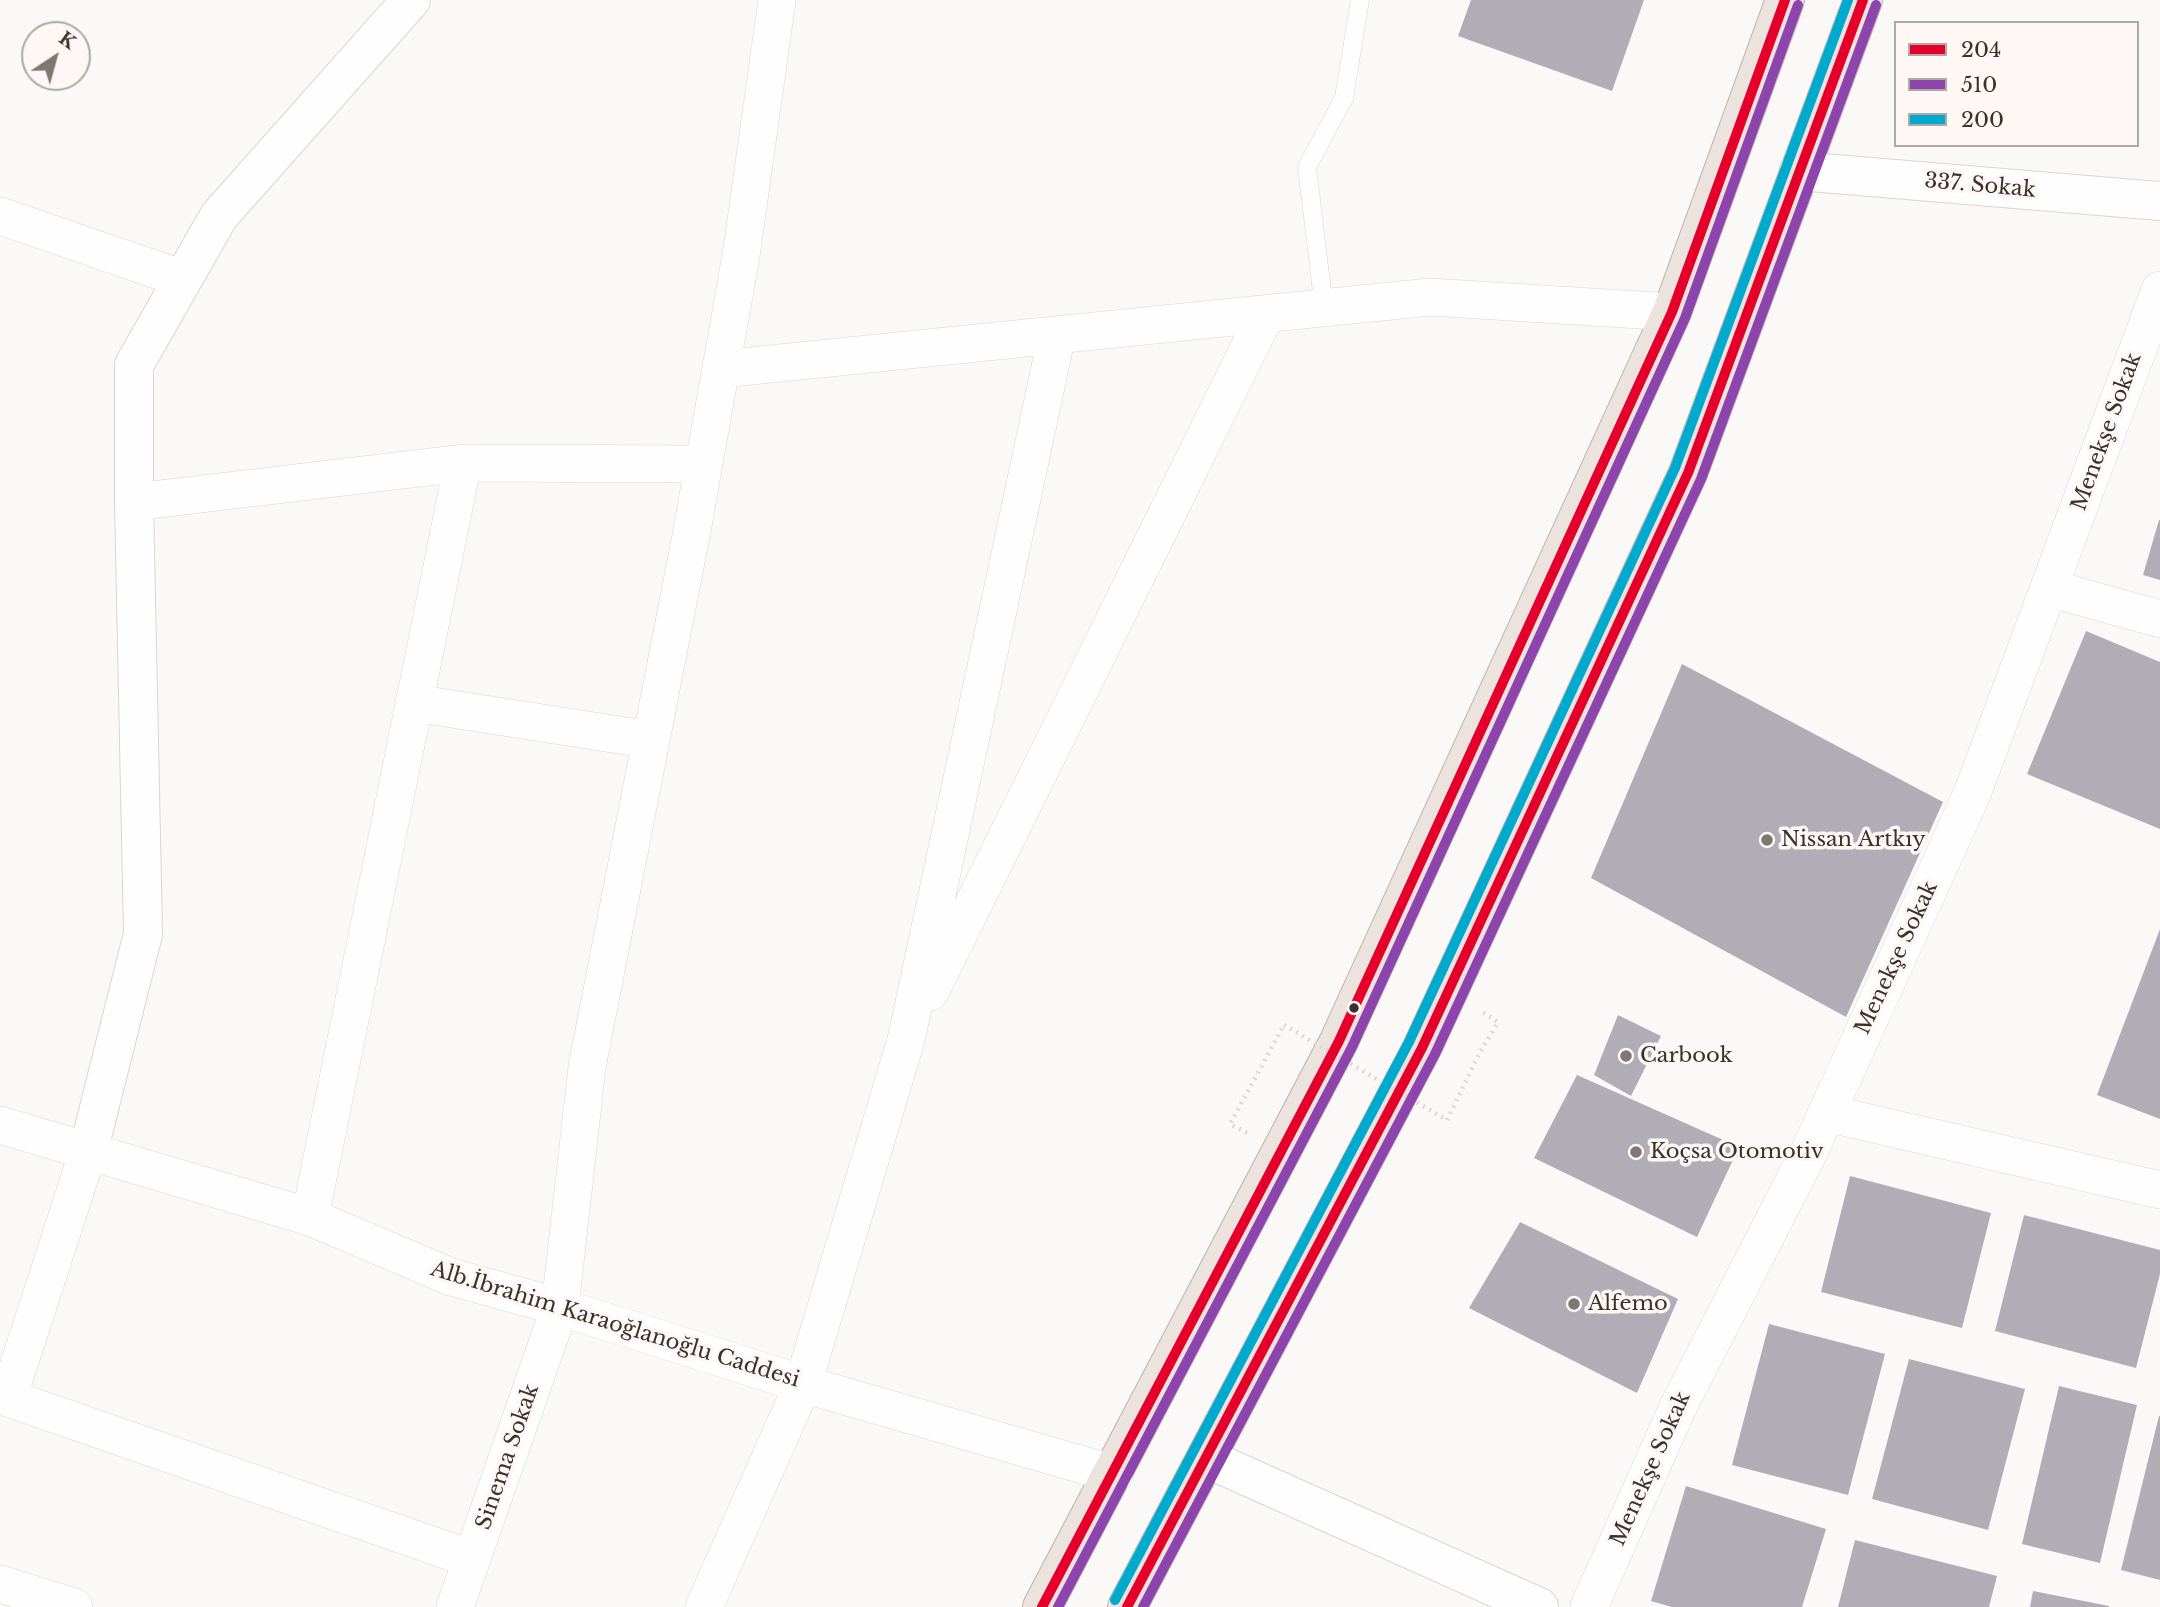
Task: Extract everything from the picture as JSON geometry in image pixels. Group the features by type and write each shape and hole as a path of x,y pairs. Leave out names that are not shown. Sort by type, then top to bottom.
{"highway":[{"path":"1042,1607 1339,1041 1672,312 1785,0"},
{"path":"1127,1607 1422,1048 1682,485 1863,0"}],"street":[{"path":"411,0 219,216 134,365 134,502 143,934 88,1152 8,1398 472,1559"},
{"name":"Sinema Sokak","path":"455,1607 560,1307 587,1067 721,369 741,256 777,0"},
{"name":"337. Sokak","path":"1800,171 2160,201"},
{"path":"0,216 183,279"},
{"name":"Menekşe Sokak","path":"1589,1607 1678,1406 1826,1113 1972,794 2160,290"},
{"path":"721,369 1430,297 1672,312"},
{"path":"906,1040 1266,314"},
{"path":"704,1607 803,1384 906,1040 1057,335"},
{"path":"134,502 463,463 704,464"},
{"path":"310,1217 463,463"},
{"path":"2049,588 2160,619"},
{"path":"414,704 651,740"},
{"path":"1826,1113 2160,1190"},
{"name":"Alb.İbrahim Karaoğlanoğlu Caddesi","path":"0,1125 310,1217 451,1277 560,1307 803,1384 1114,1474"},
{"path":"1206,1458 1539,1607"},
{"path":"0,1584 74,1607"}],"lane":[{"path":"1324,308 1307,167 1344,98 1360,0"}],"path":[{"path":"1246,1095 1284,1024 1447,1120 1479,1054"}],"building":[{"path":"1471,0 1644,0 1612,91 1458,36"},
{"path":"2160,520 2160,580 2143,575"},
{"path":"2086,631 2160,662 2160,829 2027,774"},
{"name":"Nissan Artkıy","path":"1682,664 1943,802 1846,1017 1591,878"},
{"path":"2160,929 2160,1119 2097,1095"},
{"name":"Carbook","path":"1618,1015 1661,1036 1631,1096 1594,1075"},
{"name":"Koçsa Otomotiv","path":"1577,1075 1739,1147 1697,1237 1534,1158"},
{"path":"1850,1176 1991,1213 1962,1328 1821,1292"},
{"path":"2024,1215 2160,1250 2160,1274 2136,1368 1995,1331"},
{"name":"Alfemo","path":"1520,1222 1678,1299 1637,1393 1469,1308"},
{"path":"1769,1324 1885,1354 1848,1495 1732,1465"},
{"path":"1909,1359 2025,1389 1988,1530 1872,1499"},
{"path":"2059,1386 2137,1405 2100,1563 2022,1544"},
{"path":"2160,1416 2160,1580 2121,1570"},
{"path":"1686,1486 1826,1529 1802,1607 1672,1607 1651,1601"},
{"path":"1855,1540 1997,1576 1989,1607 1838,1607"},
{"path":"2033,1591 2109,1606 2109,1607 2030,1607"}],"transit line":[{"name":"204","path":"1042,1607 1339,1041 1672,312 1785,0"},
{"name":"200","path":"1115,1600 1409,1042 1675,468 1848,0"},
{"name":"204","path":"1127,1607 1422,1048 1688,473 1863,0"},
{"name":"510","path":"1058,1607 1352,1047 1685,318 1798,5"},
{"name":"510","path":"1143,1607 1435,1054 1701,479 1876,5"}],"place":[{"name":"Nissan Artkıy","path":"1767,840"},
{"name":"Carbook","path":"1626,1056"},
{"name":"Koçsa Otomotiv","path":"1636,1152"},
{"name":"Alfemo","path":"1574,1304"}]}
